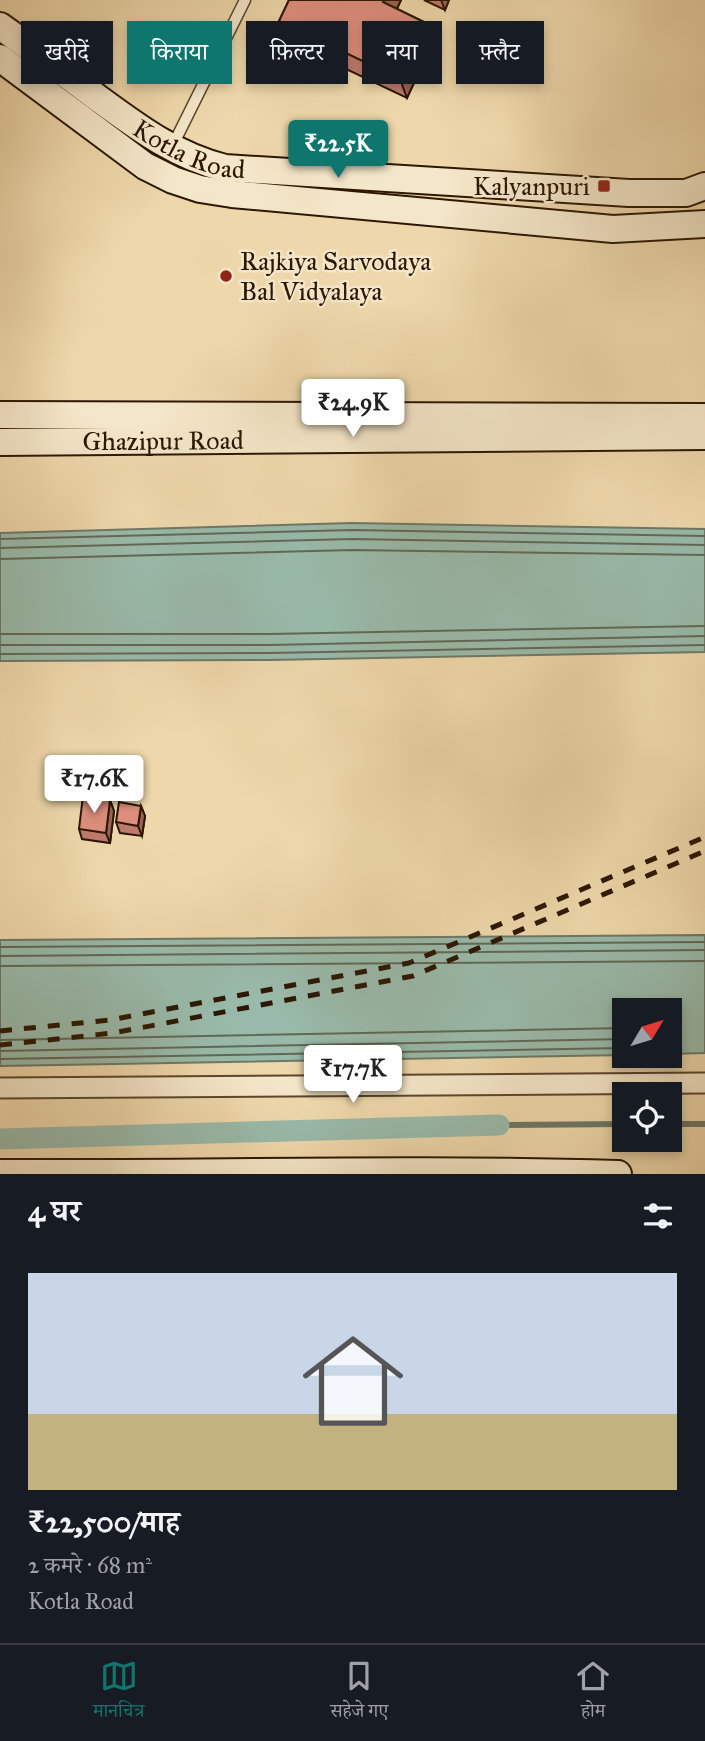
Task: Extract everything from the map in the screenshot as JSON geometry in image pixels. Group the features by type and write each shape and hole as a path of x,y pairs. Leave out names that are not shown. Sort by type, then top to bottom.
{"main road":[{"name":"Kotla Road","path":"0,26 172,149 200,162 225,168 629,193 686,193 703,188"},
{"name":"Kotla Road","path":"0,58 145,166 173,180 200,189 613,229 704,224"},
{"path":"119,147 135,125"},
{"path":"703,188 704,224"},
{"name":"Ghazipur Road","path":"0,415 705,417"},
{"name":"Ghazipur Road","path":"0,442 705,436"},
{"path":"0,1173 182,1174 362,1170 618,1174"}],"street":[{"path":"0,1088 705,1083"}],"lane":[{"path":"172,149 245,0"}],"water":[{"path":"352,523 705,529 705,652 270,660 0,661 0,533"},
{"path":"705,935 705,1053 682,1054 682,998 612,998 612,1055 0,1066 0,940"}],"building":[{"path":"289,0 384,0 383,2 422,21 362,21 362,61 348,54 348,21 279,21"},
{"path":"83,796 110,800 106,833 79,829"},
{"path":"119,802 141,806 138,826 116,822"}],"waterway":[{"path":"499,1125 612,1124"},
{"path":"682,1124 705,1124"},
{"path":"0,1139 499,1125"}],"railway":[{"path":"0,1031 110,1020 409,963 705,837"},
{"path":"0,1045 113,1033 413,976 705,851"}],"place":[{"name":"Kalyanpuri","path":"604,186"},
{"name":"Rajkiya Sarvodaya Bal Vidyalaya","path":"226,276"}]}
